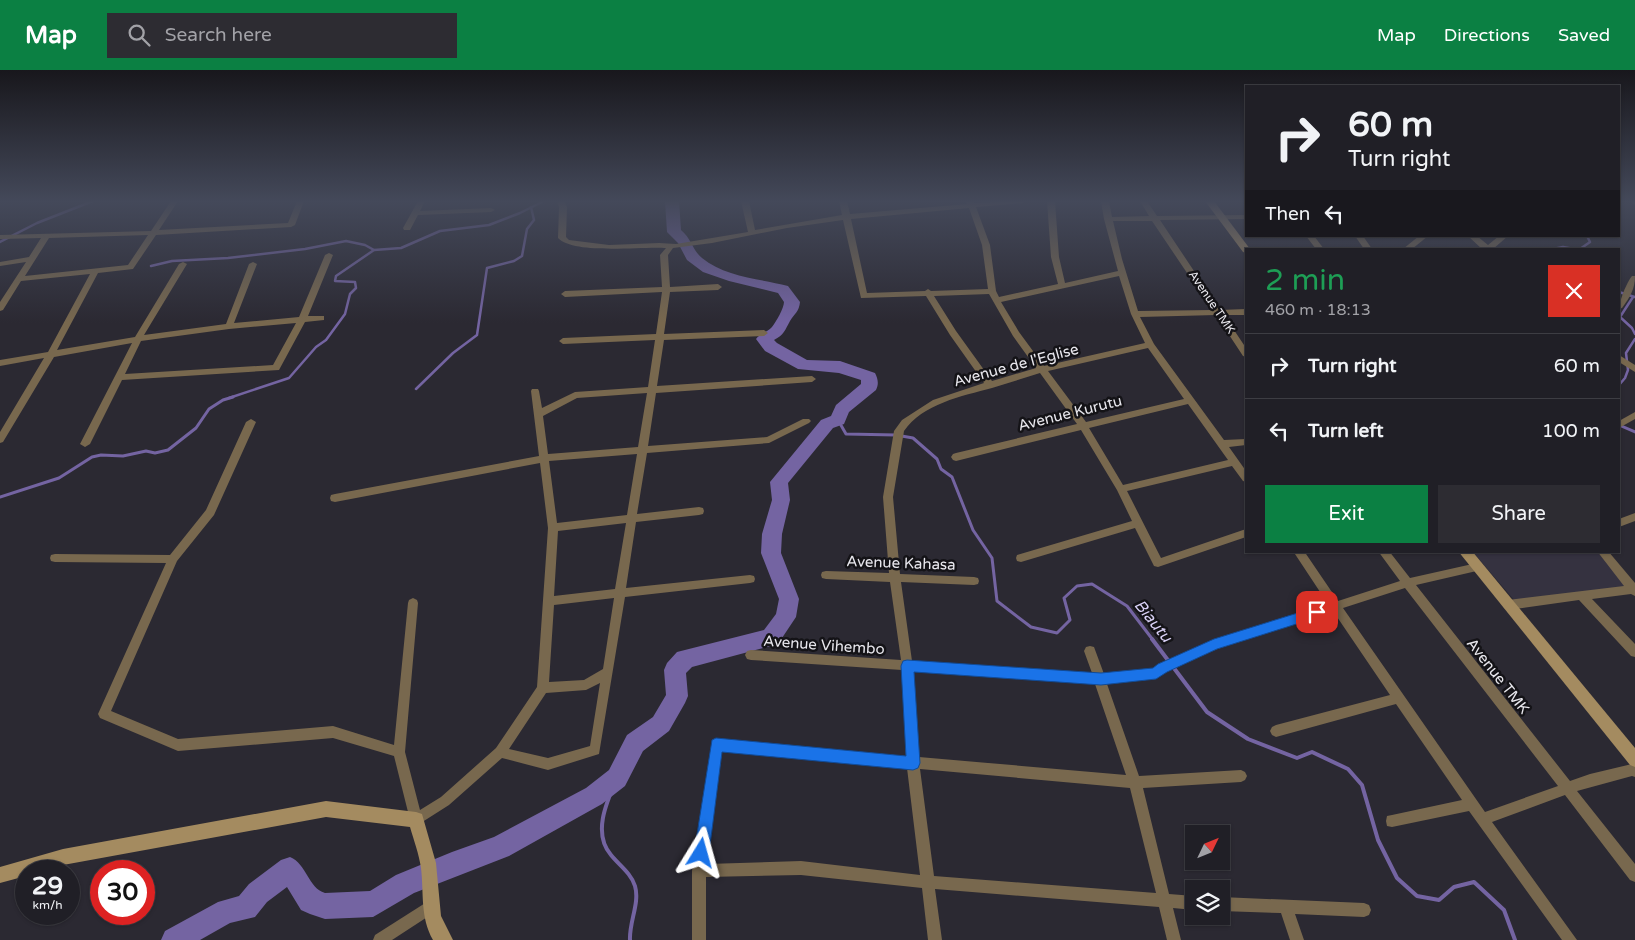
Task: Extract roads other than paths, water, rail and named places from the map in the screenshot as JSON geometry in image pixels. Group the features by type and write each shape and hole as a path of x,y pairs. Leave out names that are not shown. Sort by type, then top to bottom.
{"street":[{"path":"0,308 43,242"},
{"path":"20,279 130,267 147,242"},
{"path":"566,242 609,247 659,244 673,246 707,242"},
{"path":"852,242 864,296 992,290"},
{"path":"985,242 992,290 996,300 1016,334 1083,425 1122,489 1158,563 1245,533"},
{"path":"1054,242 1055,257 1062,285"},
{"path":"1114,242 1135,314 1150,345 1245,477"},
{"name":"Avenue TMK","path":"1170,242 1219,311 1245,352"},
{"path":"500,752 548,764 595,750 660,336 666,290 664,255 673,246"},
{"path":"118,377 276,368 302,320 329,254"},
{"path":"0,264 32,259"},
{"path":"84,444 138,339 183,264"},
{"path":"229,326 253,264"},
{"path":"0,440 51,354 95,271"},
{"path":"996,300 1122,272"},
{"path":"1620,305 1635,278"},
{"path":"565,294 718,287"},
{"path":"928,292 953,333 990,385"},
{"path":"1135,314 1245,312"},
{"path":"0,364 138,339 229,326 321,318"},
{"path":"564,341 764,333"},
{"name":"Avenue de l'Eglise","path":"895,577 888,497 898,435 905,422 936,402 990,385 1042,369 1150,345"},
{"path":"1620,359 1631,366"},
{"path":"538,414 575,395 812,379"},
{"path":"0,874 63,858 326,809 416,820 445,801 500,752 543,688 553,528 535,391"},
{"name":"Avenue Kurutu","path":"956,457 1191,400"},
{"path":"1620,425 1635,414"},
{"path":"335,498 545,458 769,440 806,421"},
{"path":"251,422 210,512 173,559 104,714 178,745 333,732 399,752"},
{"path":"1222,444 1245,442"},
{"path":"1122,489 1234,462"},
{"path":"553,528 699,511"},
{"path":"1620,523 1635,517"},
{"path":"1021,558 1138,523"},
{"path":"1299,553 1482,818 1570,940"},
{"name":"Avenue TMK","path":"1384,553 1566,789 1635,875"},
{"path":"1466,553 1635,760"},
{"path":"1604,553 1634,590"},
{"path":"55,558 173,559"},
{"name":"Avenue Vihembo","path":"751,655 1101,679 1156,674 1162,668 1214,645 1407,583 1477,567"},
{"name":"Avenue Kahasa","path":"826,575 974,581"},
{"path":"895,577 907,666 913,763 926,882 935,940"},
{"path":"548,601 619,595 750,579"},
{"path":"1508,605 1634,590"},
{"path":"1582,596 1635,652"},
{"path":"413,603 399,752 429,867 431,885 430,907 437,932 444,940"},
{"path":"1090,651 1135,782 1166,901 1174,940"},
{"path":"543,688 586,685 608,672"},
{"path":"1276,731 1399,698"},
{"path":"699,940 698,871 716,745 1135,782 1241,776"},
{"path":"1482,818 1590,780 1632,770 1635,771"},
{"path":"1392,821 1473,804"},
{"path":"698,871 801,868 926,882 1185,902"},
{"path":"1230,905 1364,910"},
{"path":"380,940 430,907"},
{"path":"1286,908 1297,940"}],"waterway":[{"path":"151,266 172,261 228,258 305,249 343,242"},
{"path":"349,242 365,245 374,250"},
{"path":"374,250 401,248 416,242"},
{"path":"416,389 453,353 477,335 487,268 514,261 522,256 525,242"},
{"path":"174,940 227,911 246,908 258,893 290,869 310,901 325,906 373,904 405,884 452,864 500,847 594,796 617,778 635,743 661,724 677,696 675,670 685,659 771,638 786,617 789,599 771,553 772,534 781,500 779,482 827,424 838,420 842,409 870,386 869,377 840,367 804,365 771,347 764,339 778,331 784,318 791,311 792,302 783,289 748,281 709,268 692,257 684,242"},
{"path":"1581,248 1590,242"},
{"path":"1558,248 1568,248"},
{"path":"229,398 289,378 316,347 326,340 345,314 350,294 356,288 355,282 335,281 336,276 374,250"},
{"path":"1620,292 1635,297"},
{"path":"1633,297 1620,317 1632,328 1635,334"},
{"path":"1620,384 1628,370 1626,353 1635,339"},
{"path":"0,497 59,478 92,457 101,455 123,456 146,451 155,453 168,450 196,428 209,409 223,400 233,397"},
{"name":"Biautu","path":"838,420 846,434 896,435 913,438 937,459 941,469 952,477 973,530 992,558 997,601 1031,627 1057,633 1070,620 1064,598 1077,586 1092,584 1127,606 1153,640"},
{"path":"1620,425 1635,432"},
{"name":"Biautu","path":"1152,639 1207,712 1248,739 1297,758 1312,752 1348,769 1362,785 1378,840 1397,878 1417,896 1439,900 1454,887 1474,882 1504,910 1515,940"},
{"path":"617,778 609,797 602,827 605,846 628,873 635,886 636,899 630,940"}]}
